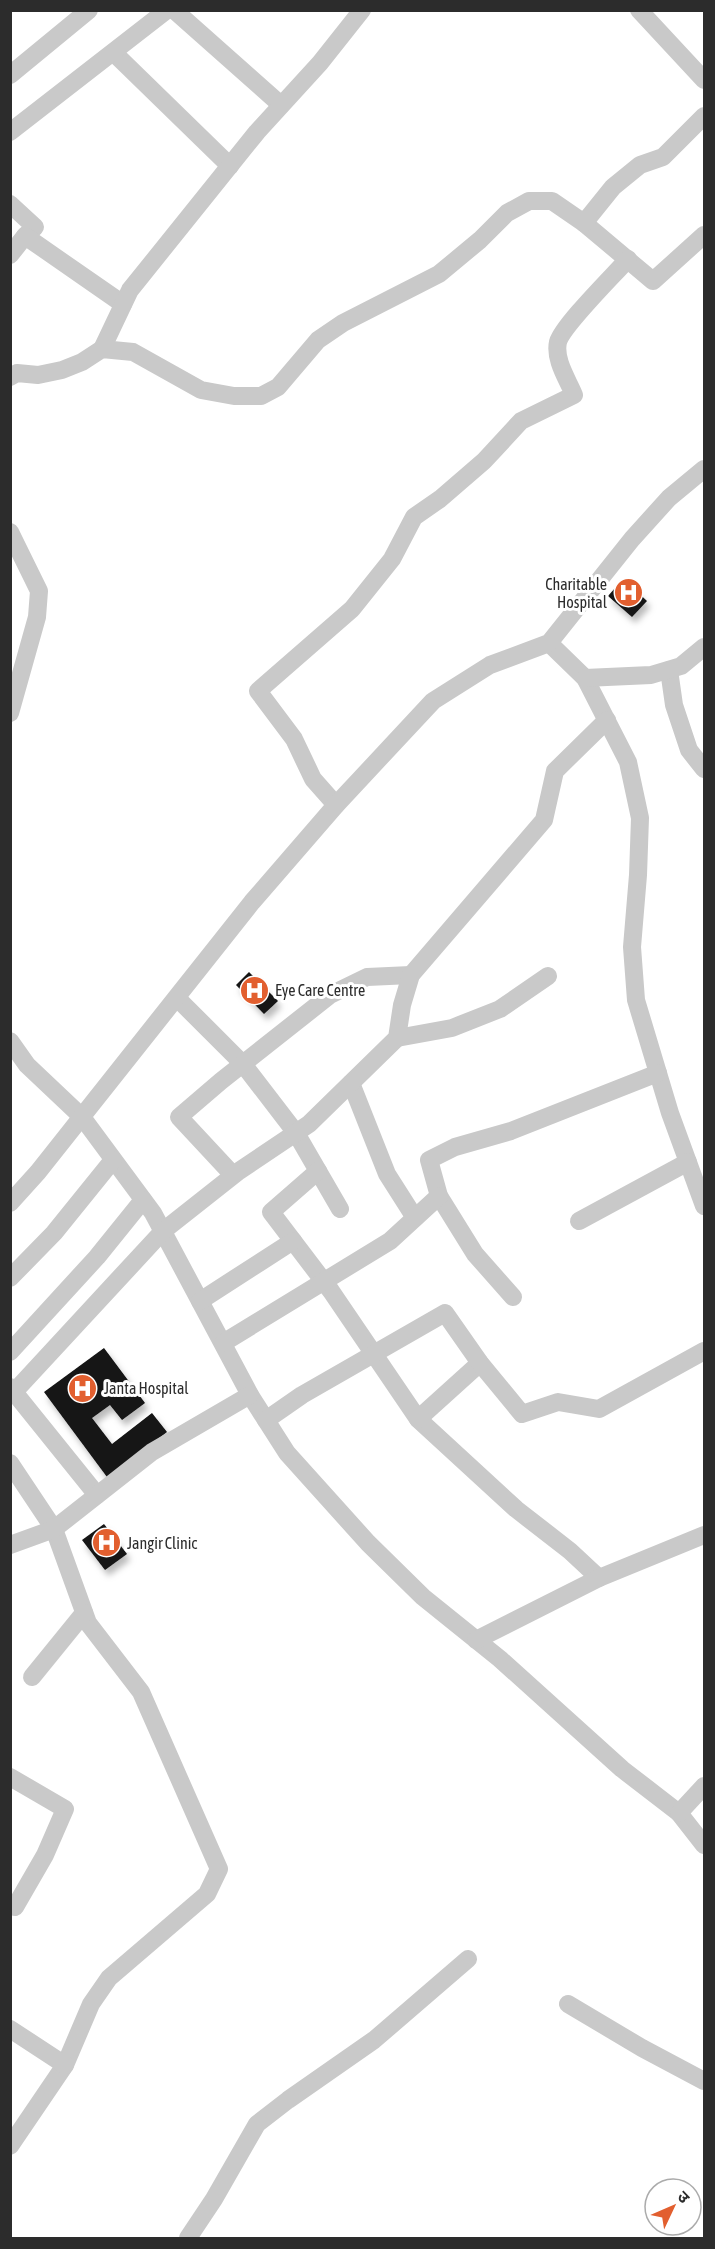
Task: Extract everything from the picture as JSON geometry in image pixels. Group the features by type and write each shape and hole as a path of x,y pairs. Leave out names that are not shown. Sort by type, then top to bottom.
{"street":[{"path":"10,75 88,10"},
{"path":"10,132 167,10"},
{"path":"174,10 281,105"},
{"path":"10,377 17,374 38,375 62,370 82,362 102,349 130,290 230,166 320,63 362,10"},
{"path":"639,10 705,80"},
{"path":"114,53 230,166"},
{"path":"584,223 613,187 640,165 663,157 705,116"},
{"path":"102,349 133,352 201,390 234,396 261,396 278,387 318,340 343,323 439,274 480,240 507,213 529,201 552,201 584,223 653,281 705,235"},
{"path":"10,204 35,228 25,236 10,255"},
{"path":"25,236 123,304"},
{"path":"336,805 313,779 294,739 258,691 352,609 392,559 414,517 484,460 521,421 574,395 560,364 558,342 572,321 628,259"},
{"path":"10,1203 38,1172 252,902 336,805 433,701 490,665 549,643 654,514 669,498 705,469"},
{"path":"10,532 39,591 37,617 10,713"},
{"path":"549,643 585,678 628,762 640,818 632,947 636,1000 670,1113 702,1193"},
{"path":"585,678 651,675 681,666 705,647"},
{"path":"669,669 674,705 689,750 705,769"},
{"path":"397,1038 402,1005 411,975 544,820 555,771 607,720"},
{"path":"233,1175 179,1117 330,995 367,977 411,975"},
{"path":"98,1495 13,1389 163,1231 233,1175 309,1124 397,1038 452,1028 500,1010 548,976"},
{"path":"177,998 243,1064 296,1132 339,1209"},
{"path":"10,1041 27,1065 82,1117 163,1231 250,1395 287,1453 368,1543 423,1596 622,1768 679,1813 705,1845"},
{"path":"513,1297 475,1254 439,1196 429,1160 455,1147 511,1131 658,1073"},
{"path":"351,1083 387,1174 415,1218"},
{"path":"10,1278 54,1233 113,1160"},
{"path":"579,1221 688,1162"},
{"path":"318,1171 271,1212 324,1281 418,1419 516,1509 570,1551 599,1578"},
{"path":"223,1343 390,1241 439,1196"},
{"path":"10,1352 97,1257 142,1200"},
{"path":"200,1301 292,1241"},
{"path":"266,1420 302,1395 372,1353 445,1313 480,1363 522,1414 558,1402 599,1409 705,1351"},
{"path":"418,1419 480,1363"},
{"path":"10,1545 54,1529 152,1452 250,1395"},
{"path":"10,1463 54,1529 88,1623 141,1692 219,1869 207,1894 109,1978 91,2004 65,2065 10,2146"},
{"path":"476,1640 599,1578 705,1535"},
{"path":"32,1677 84,1613"},
{"path":"10,1777 65,1809 45,1855 15,1907 10,1904"},
{"path":"679,1813 705,1786"},
{"path":"192,2237 257,2124 374,2040 468,1959"},
{"path":"568,2004 642,2048 705,2081"},
{"path":"10,2029 65,2065"}],"building":[{"path":"623,579 647,601 632,617 608,596"},
{"path":"249,972 278,1001 264,1014 236,985"},
{"path":"104,1348 145,1403 122,1420 110,1405 92,1418 112,1444 152,1413 167,1432 107,1477 44,1392"},
{"path":"104,1524 127,1554 105,1570 82,1540"}],"place":[{"name":"Charitable Hospital","path":"628,593"},
{"name":"Eye Care Centre","path":"254,990"},
{"name":"Janta Hospital","path":"83,1388"},
{"name":"Jangir Clinic","path":"106,1543"}]}
